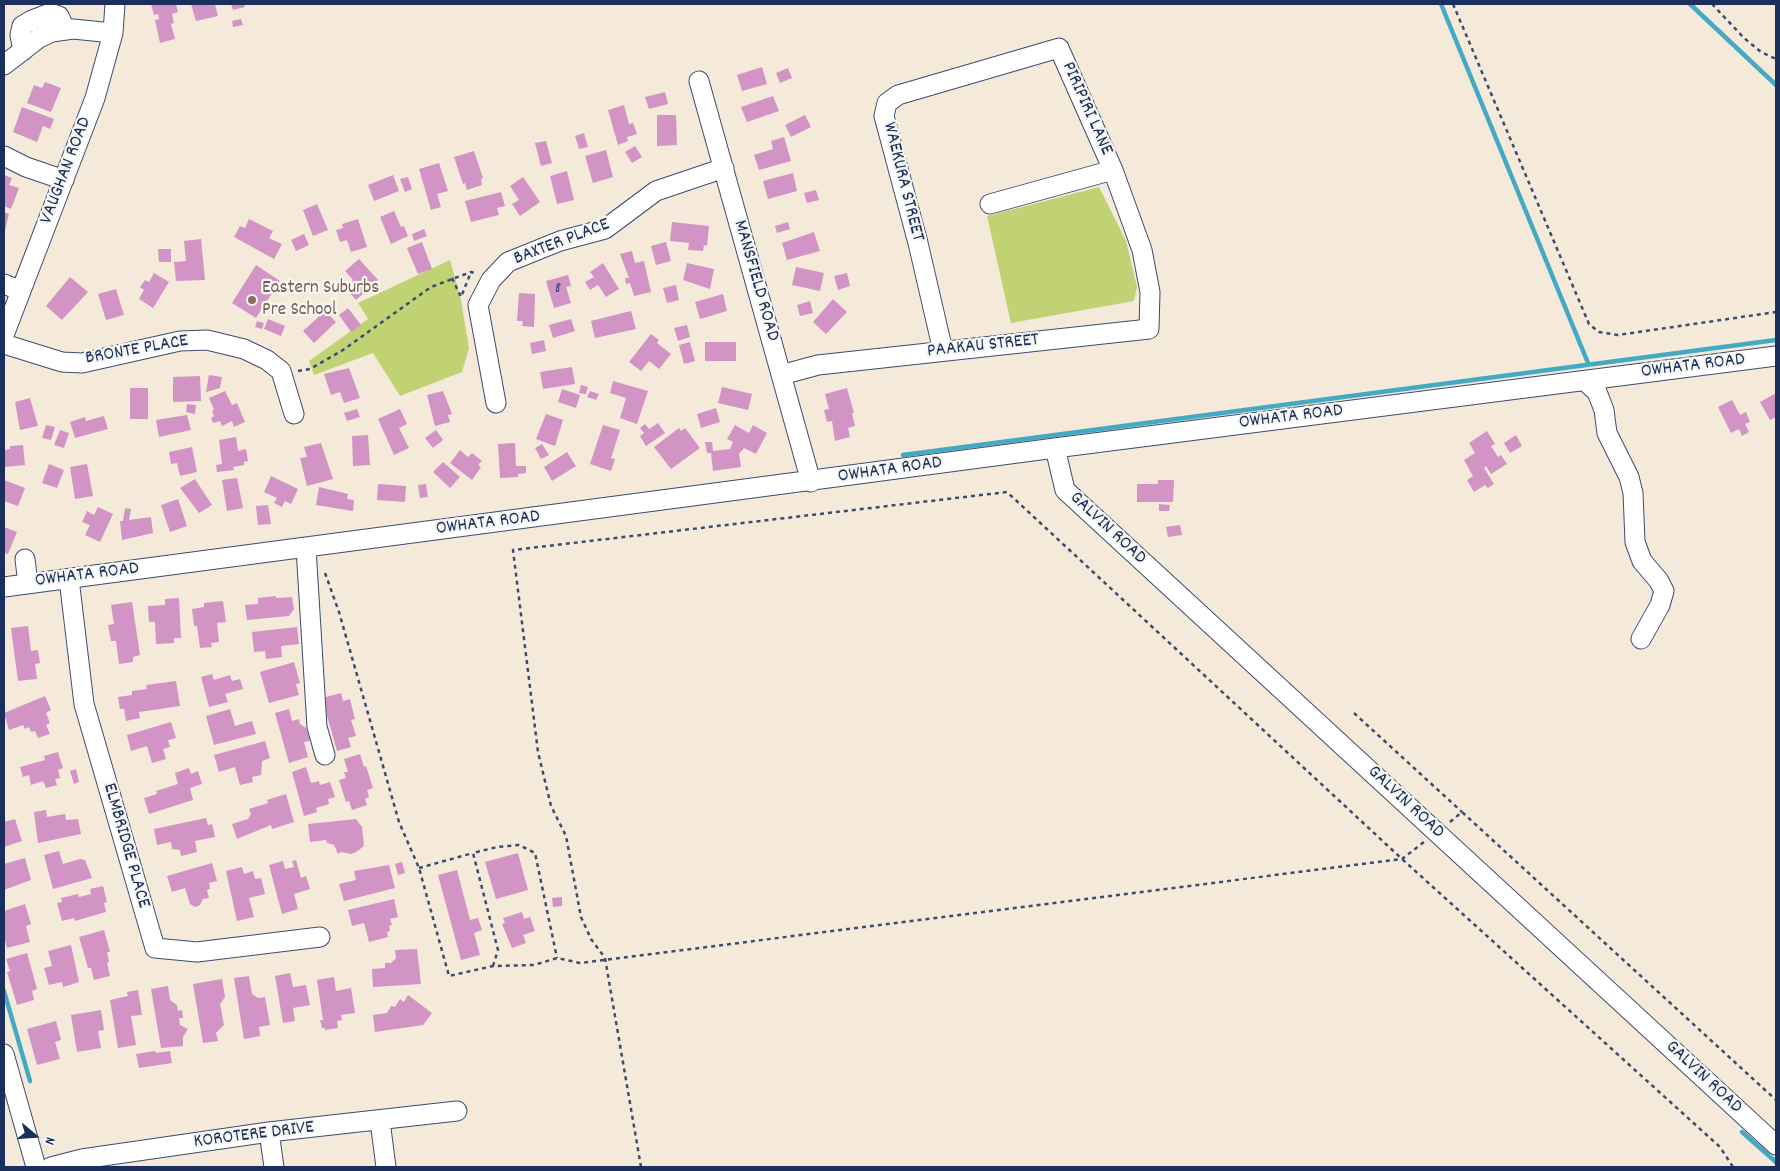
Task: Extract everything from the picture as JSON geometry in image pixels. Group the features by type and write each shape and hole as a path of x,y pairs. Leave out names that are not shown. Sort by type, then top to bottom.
{"street":[{"name":"VAUGHAN ROAD","path":"4,335 12,288 64,180 95,98 114,33 115,4"},
{"path":"4,65 39,38 65,29 114,33"},
{"name":"PIRIPIRI LANE","path":"1059,48 1113,170 1142,250 1150,292 1149,329"},
{"name":"WAEKURA STREET","path":"943,350 918,243 884,116 887,103 898,95 1059,48"},
{"name":"MANSFIELD ROAD","path":"699,81 811,482"},
{"path":"4,156 26,168 64,180"},
{"name":"BAXTER PLACE","path":"496,403 478,305 491,280 508,262 560,241 605,229 656,191 724,168"},
{"name":"PIRIPIRI LANE","path":"990,204 1113,170"},
{"name":"PAAKAU STREET","path":"781,375 818,365 1149,329"},
{"name":"BRONTE PLACE","path":"4,344 62,362 82,363 180,341 207,340 244,349 267,360 281,371"},
{"name":"OWHATA ROAD","path":"4,587 811,482 1055,448 1776,356"},
{"path":"281,371 294,414"},
{"path":"1585,381 1597,392 1604,410 1607,433 1629,477 1633,493 1635,542 1642,561 1659,580 1664,590 1660,606 1641,639"},
{"name":"GALVIN ROAD","path":"1055,448 1065,490 1776,1146"},
{"path":"306,548 317,727 325,755"},
{"path":"25,559 28,584"},
{"name":"ELMBRIDGE PLACE","path":"69,579 84,704 155,948 196,952 320,937"},
{"path":"4,1054 36,1167"},
{"name":"KOROTERE DRIVE","path":"52,1167 82,1159 149,1158 269,1132 457,1111"},
{"path":"380,1121 386,1167"},
{"path":"269,1132 274,1167"}],"path":[{"path":"1453,4 1589,324 1599,332 1618,335 1776,312"},
{"path":"1712,4 1744,38 1761,52 1776,59"},
{"path":"452,278 462,297 471,272"},
{"path":"281,371 310,369 373,330 421,292 452,278 471,272 491,280"},
{"path":"641,1167 605,958 591,939 581,917 566,836 550,806 538,752 513,550 1007,492 1402,859 1720,1147 1733,1167"},
{"path":"306,548 322,564 339,612 399,822 419,868 449,976 493,966 534,965 557,958 580,963 605,958 1402,859 1462,812"},
{"path":"1354,713 1776,1100"},
{"path":"419,868 497,847 519,846 535,853 546,899 552,943 557,958"},
{"path":"473,854 498,950 493,966"}],"green space":[{"path":"1099,187 1126,241 1137,287 1134,301 1011,323 987,216"},
{"path":"450,260 461,300 469,348 462,372 400,396 373,353 314,375 309,361 368,319 358,303"}],"building":[{"path":"151,4 176,4 178,12 172,14 174,23 171,24 175,39 160,43 155,20 159,19 158,14 154,15"},
{"path":"191,4 215,4 218,16 196,21"},
{"path":"231,4 244,4 245,7 233,10"},
{"path":"241,19 243,25 233,27 232,21"},
{"path":"762,67 767,84 742,91 737,75"},
{"path":"788,68 792,78 780,83 776,73"},
{"path":"45,82 61,88 51,112 27,103 34,85 42,88"},
{"path":"665,92 668,104 649,109 645,97"},
{"path":"773,96 779,111 747,122 741,107"},
{"path":"624,105 629,124 633,123 637,134 627,137 628,141 618,145 608,110"},
{"path":"22,107 54,119 50,129 43,126 37,142 13,132"},
{"path":"657,115 676,115 677,145 657,146"},
{"path":"805,115 811,127 791,137 785,125"},
{"path":"584,133 588,147 579,149 575,136"},
{"path":"784,137 791,161 759,170 754,155 773,149 771,141"},
{"path":"546,141 552,163 541,166 535,143"},
{"path":"635,146 642,157 632,163 625,152"},
{"path":"606,150 613,177 593,183 585,156"},
{"path":"474,151 483,178 481,179 482,185 467,190 465,183 463,184 454,157"},
{"path":"439,163 448,191 437,194 441,207 431,210 419,169"},
{"path":"567,171 574,200 557,204 550,176"},
{"path":"793,173 797,191 768,199 763,181"},
{"path":"4,175 12,178 9,185 19,188 11,209 4,206"},
{"path":"393,175 399,191 374,201 368,185"},
{"path":"408,177 412,189 405,192 400,179"},
{"path":"523,177 540,202 520,216 512,204 519,200 510,186"},
{"path":"816,190 819,200 807,203 804,193"},
{"path":"501,192 505,206 497,208 499,215 471,222 465,201"},
{"path":"317,204 328,230 313,236 303,210"},
{"path":"394,211 401,227 404,226 408,236 391,244 380,217"},
{"path":"4,212 9,214 4,235"},
{"path":"249,219 273,231 269,238 282,244 274,259 234,237 240,226 245,228"},
{"path":"358,219 367,247 351,252 347,240 340,242 336,230 343,228 342,224"},
{"path":"672,222 709,226 707,246 704,245 703,251 688,250 689,243 670,241"},
{"path":"788,222 790,229 777,233 775,226"},
{"path":"424,229 427,236 414,241 412,234"},
{"path":"814,232 820,251 787,260 782,243"},
{"path":"304,234 309,245 296,251 291,240"},
{"path":"201,239 205,280 176,281 174,262 186,261 184,241"},
{"path":"422,242 432,269 418,274 407,248"},
{"path":"666,242 671,261 656,265 651,246"},
{"path":"158,249 171,249 171,262 159,262"},
{"path":"632,251 635,263 644,261 651,292 634,296 630,283 626,284 625,278 629,278 620,254"},
{"path":"359,259 378,280 356,300 345,288 353,280 345,271"},
{"path":"603,263 619,289 606,297 598,285 590,290 585,282 594,277 590,272"},
{"path":"687,263 714,269 710,289 683,280"},
{"path":"256,265 280,281 256,318 232,303"},
{"path":"796,267 824,273 820,291 792,285"},
{"path":"154,273 169,282 153,308 139,299 144,290 140,287 145,280 149,282"},
{"path":"847,273 850,286 838,290 834,276"},
{"path":"568,275 571,286 566,287 571,303 554,308 546,281"},
{"path":"70,277 88,292 62,320 46,306"},
{"path":"676,285 679,300 667,303 663,288"},
{"path":"116,289 124,315 106,320 98,294"},
{"path":"519,293 535,294 534,327 522,326 523,321 517,321"},
{"path":"723,294 727,311 700,319 695,302"},
{"path":"833,299 847,312 826,334 813,322"},
{"path":"810,301 813,313 800,316 797,305"},
{"path":"348,308 361,325 351,332 339,315"},
{"path":"325,311 336,322 314,343 303,331"},
{"path":"631,311 636,329 595,338 591,321"},
{"path":"268,319 285,326 281,336 264,329"},
{"path":"571,319 575,331 553,338 549,325"},
{"path":"257,321 264,323 262,329 255,327"},
{"path":"687,325 690,337 678,341 674,328"},
{"path":"651,334 659,340 657,343 671,354 659,369 649,361 641,371 629,362"},
{"path":"544,340 546,351 532,354 530,343"},
{"path":"690,342 695,361 684,364 679,345"},
{"path":"705,342 736,342 736,361 705,361"},
{"path":"572,367 575,384 543,389 540,372"},
{"path":"349,368 360,398 344,403 340,392 331,395 324,374"},
{"path":"209,375 222,377 220,388 206,392"},
{"path":"200,376 201,401 173,402 173,377"},
{"path":"613,381 648,391 637,424 620,418 626,398 610,393"},
{"path":"581,385 588,387 586,394 579,393"},
{"path":"722,387 752,394 748,410 718,403"},
{"path":"130,388 148,388 148,419 130,419"},
{"path":"847,388 854,413 852,413 855,426 848,428 850,437 835,441 832,421 827,422 824,410 829,409 825,394"},
{"path":"562,389 580,395 576,408 558,402"},
{"path":"225,391 232,405 237,403 245,422 234,427 232,421 222,426 220,421 213,423 211,418 214,416 212,411 214,410 209,398"},
{"path":"443,391 452,414 448,415 450,422 435,426 427,395"},
{"path":"590,391 599,394 596,400 587,397"},
{"path":"1776,393 1776,417 1770,420 1760,402"},
{"path":"30,398 38,426 20,430 15,402"},
{"path":"1732,400 1740,415 1746,412 1750,422 1745,424 1749,432 1742,436 1739,429 1731,433 1718,407"},
{"path":"187,404 196,405 195,414 186,412"},
{"path":"716,408 720,422 701,428 697,414"},
{"path":"357,409 360,417 347,421 344,413"},
{"path":"400,409 407,424 399,428 409,448 394,455 378,419"},
{"path":"546,414 563,420 555,446 536,439"},
{"path":"187,415 191,430 159,437 156,420"},
{"path":"104,416 108,429 75,438 70,422 85,417 86,421"},
{"path":"658,423 665,433 646,446 640,436 644,433 640,428 645,424 649,429"},
{"path":"46,425 55,427 51,440 42,438"},
{"path":"603,425 620,430 611,458 615,459 611,471 590,464"},
{"path":"735,425 749,433 753,425 767,433 756,454 744,448 739,454 741,467 713,471 711,453 707,453 705,442 712,442 713,451 730,449 733,442 727,439"},
{"path":"679,428 681,431 685,428 700,448 671,469 654,447"},
{"path":"60,430 69,433 64,448 54,445"},
{"path":"436,430 443,440 433,448 425,438"},
{"path":"1487,431 1495,444 1491,446 1498,457 1501,455 1507,464 1491,474 1486,466 1484,468 1494,484 1488,488 1485,485 1474,492 1467,480 1473,476 1464,460 1475,453 1469,443"},
{"path":"368,435 370,465 353,466 352,436"},
{"path":"1516,435 1522,446 1510,453 1504,443"},
{"path":"236,437 238,451 246,449 248,461 244,462 244,465 233,467 234,470 217,472 216,465 222,464 219,440"},
{"path":"321,443 333,479 307,486 300,458 307,457 304,447"},
{"path":"515,443 516,466 526,466 526,473 518,474 518,477 500,478 498,444"},
{"path":"542,444 549,455 541,459 535,448"},
{"path":"23,445 25,465 4,467 4,450 10,449 10,446"},
{"path":"192,447 197,472 180,476 177,463 171,464 169,452"},
{"path":"460,450 468,457 472,453 482,461 478,465 481,467 472,480 450,463"},
{"path":"567,452 576,466 552,481 544,467"},
{"path":"443,462 460,477 450,488 433,472"},
{"path":"49,464 64,470 57,488 42,483"},
{"path":"87,464 93,496 75,499 70,467"},
{"path":"271,476 298,489 291,504 285,501 282,507 274,503 277,498 264,492"},
{"path":"237,478 243,508 227,511 222,480"},
{"path":"195,479 212,505 199,513 180,488"},
{"path":"4,480 25,488 18,506 4,501"},
{"path":"1158,480 1174,480 1173,502 1137,502 1137,484 1158,484"},
{"path":"378,484 406,486 405,502 377,500"},
{"path":"426,484 428,497 420,498 418,485"},
{"path":"319,487 348,494 347,499 354,500 353,511 316,505"},
{"path":"178,499 187,526 170,532 161,505"},
{"path":"1159,504 1170,505 1169,511 1159,511"},
{"path":"268,505 271,524 258,525 256,506"},
{"path":"98,507 113,514 100,542 85,535 90,525 82,522 87,511 94,515"},
{"path":"125,508 131,509 129,520 151,517 153,533 122,540 120,521 123,521"},
{"path":"1180,525 1182,535 1168,537 1166,527"},
{"path":"4,527 17,532 8,554 4,553"},
{"path":"276,596 276,598 292,597 294,609 289,616 247,620 245,605 258,604 258,598"},
{"path":"179,598 181,638 174,638 174,643 156,644 155,622 149,622 148,606 165,605 165,599"},
{"path":"223,601 226,622 217,623 219,642 211,643 212,647 200,648 192,609 204,607 204,603"},
{"path":"132,602 140,655 133,657 133,662 119,664 116,641 111,641 108,625 114,624 111,605"},
{"path":"28,626 31,651 38,650 40,663 35,664 37,679 18,681 11,628"},
{"path":"297,627 299,644 281,646 282,657 266,659 265,651 254,652 252,632"},
{"path":"294,662 300,683 296,684 299,695 269,703 260,672"},
{"path":"212,674 214,680 230,675 232,681 240,679 243,689 225,694 228,702 209,707 201,677"},
{"path":"176,681 180,706 139,712 140,718 126,721 124,709 120,709 118,697 132,695 132,691 147,689 146,685"},
{"path":"341,693 343,701 350,699 355,719 351,720 356,736 348,738 351,747 337,751 322,698"},
{"path":"45,696 51,710 46,713 50,723 46,725 50,734 38,738 35,731 31,732 29,727 25,729 23,725 9,730 4,713"},
{"path":"230,709 235,726 252,721 256,734 214,745 206,716"},
{"path":"289,709 292,721 299,719 300,724 306,728 310,741 304,742 308,757 289,763 275,713"},
{"path":"171,722 176,738 168,740 170,747 163,749 166,759 152,763 147,746 131,751 127,735"},
{"path":"265,741 270,758 262,761 261,775 252,777 253,782 240,785 235,767 219,772 214,755"},
{"path":"58,752 63,768 58,770 60,778 55,779 57,785 46,788 43,781 31,785 29,775 23,777 20,767 45,760 44,756"},
{"path":"360,754 373,788 367,790 369,797 365,799 367,805 352,810 349,801 346,802 339,780 346,778 344,772 348,772 344,759"},
{"path":"306,767 311,783 319,781 320,785 330,782 335,797 328,799 329,804 316,808 317,812 304,816 292,772"},
{"path":"189,768 191,774 198,771 202,784 190,788 193,800 149,814 144,798 157,794 156,791 178,784 175,773"},
{"path":"76,769 79,782 74,784 70,771"},
{"path":"286,794 294,822 272,829 271,825 237,839 232,824 248,819 251,814 249,809 268,803 267,800"},
{"path":"46,810 47,817 65,814 66,820 78,819 81,834 38,843 34,812"},
{"path":"206,818 208,825 212,824 215,837 195,841 197,852 181,856 180,850 172,849 171,842 157,845 154,829"},
{"path":"15,819 22,841 4,847 4,822"},
{"path":"356,819 362,827 364,846 356,852 351,854 341,852 338,854 334,845 327,843 326,840 310,842 308,824"},
{"path":"59,851 63,864 80,859 85,860 92,878 53,889 44,855"},
{"path":"518,853 528,890 496,899 485,862"},
{"path":"25,858 31,880 4,890 4,864"},
{"path":"296,860 301,878 306,876 310,889 294,894 298,909 282,914 269,865 283,861 285,869 294,867 292,861"},
{"path":"402,862 405,873 398,875 395,864"},
{"path":"212,863 217,881 209,883 210,889 207,890 209,898 203,899 200,905 195,907 190,904 185,888 172,892 167,876"},
{"path":"389,865 395,888 344,901 339,884 356,880 354,871"},
{"path":"242,867 244,874 253,871 255,879 261,878 265,894 249,898 254,917 237,921 226,871"},
{"path":"457,870 470,920 478,918 482,930 474,933 480,955 461,960 438,875"},
{"path":"103,886 107,902 104,903 106,912 75,921 74,918 62,921 57,903 62,902 61,898 78,894 79,897 91,894 90,889"},
{"path":"562,897 562,906 553,907 552,898"},
{"path":"394,899 398,917 390,919 392,925 389,926 390,931 387,932 388,937 369,942 364,923 352,926 348,910"},
{"path":"25,904 31,924 26,926 30,942 7,948 4,936 4,911"},
{"path":"522,912 524,919 530,917 535,931 523,935 526,943 512,948 502,924 505,923 503,918"},
{"path":"104,930 110,952 107,952 109,962 107,963 110,976 94,980 91,968 88,968 79,937"},
{"path":"71,945 79,982 63,987 62,982 49,985 44,968 52,966 48,951"},
{"path":"417,949 421,984 373,987 372,969 385,968 385,963 391,963 396,958 395,950"},
{"path":"27,953 37,989 32,991 34,1000 17,1005 7,972 10,971 6,959"},
{"path":"290,973 293,987 306,985 310,1005 293,1008 295,1021 283,1023 275,976"},
{"path":"249,976 252,994 258,998 265,997 270,1025 259,1027 260,1036 244,1039 234,978"},
{"path":"334,977 336,991 351,988 355,1013 341,1015 342,1020 337,1021 338,1028 325,1030 325,1028 322,1028 320,1020 323,1020 317,980"},
{"path":"222,979 225,997 220,1004 224,1025 216,1033 218,1041 203,1043 193,984"},
{"path":"168,986 170,1000 177,1005 178,1011 182,1010 183,1018 179,1018 180,1025 188,1029 183,1037 183,1046 161,1048 151,989"},
{"path":"138,990 142,1015 131,1016 136,1045 118,1048 110,1000 128,996 127,992"},
{"path":"408,995 432,1013 423,1025 375,1032 373,1015 387,1013 391,1006 395,1007 400,999 404,1002"},
{"path":"101,1010 104,1030 98,1031 101,1048 77,1052 71,1015"},
{"path":"56,1021 61,1040 55,1042 60,1059 37,1065 27,1029"},
{"path":"155,1051 156,1053 170,1051 172,1063 139,1068 136,1054"}],"waterway":[{"path":"1441,4 1588,363"},
{"path":"1690,4 1776,85"},
{"path":"903,455 1776,340"},
{"path":"4,991 30,1081"},
{"path":"1742,1132 1776,1162"}],"place":[{"name":"Eastern Suburbs Pre School","path":"252,300"}]}
